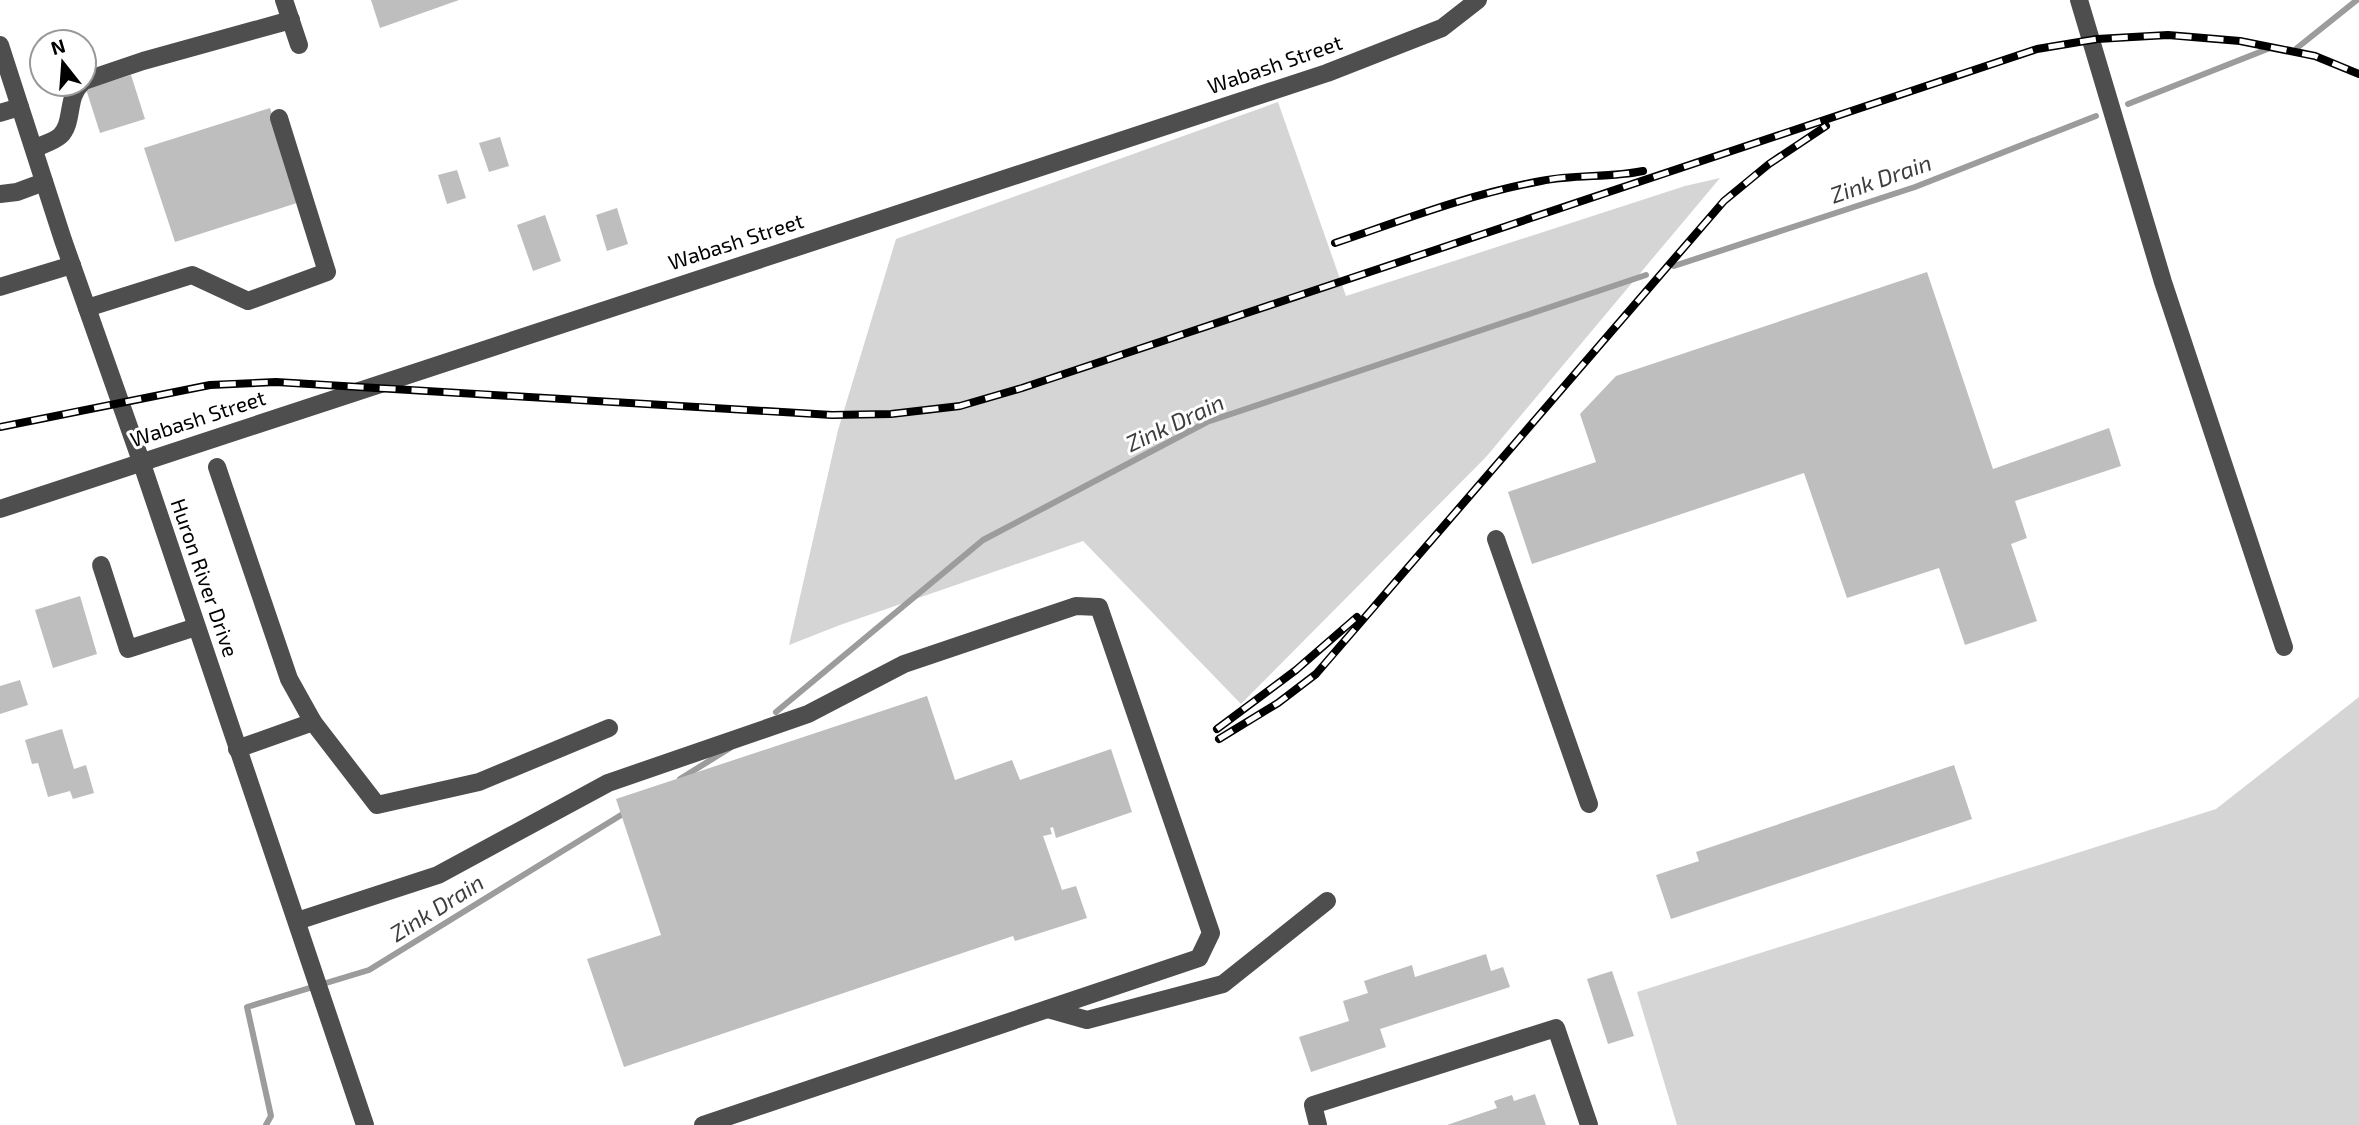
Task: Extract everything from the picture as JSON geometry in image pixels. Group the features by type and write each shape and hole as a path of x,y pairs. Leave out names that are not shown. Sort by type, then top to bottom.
{"street":[{"path":"284,0 299,45"},
{"name":"Wabash Street","path":"0,509 1327,72 1442,29 1478,0"},
{"path":"2080,0 2163,282 2284,647"},
{"path":"98,76 143,61 291,20"},
{"name":"Huron River Drive","path":"0,46 365,1125"},
{"path":"34,149 59,137 67,127 74,98"},
{"path":"0,113 20,107"},
{"path":"87,308 192,275 248,301 327,272 279,118"},
{"path":"0,194 17,192 44,182"},
{"path":"0,287 72,265"},
{"path":"217,467 289,679 313,722 377,805 479,782 609,728"},
{"path":"1496,539 1590,804"},
{"path":"102,565 128,649 197,627"},
{"path":"297,921 438,876 608,783 808,715 904,664 1076,606 1099,607 1211,933 1199,958 703,1125"},
{"path":"237,748 313,722"},
{"path":"1048,1009 1087,1020 1223,984 1327,901"},
{"path":"1318,1125 1312,1105 1556,1028 1589,1125"}],"shaded area":[{"path":"1278,102 1346,296 1685,186 1720,178 1486,457 1241,704 1083,541 789,645 838,430 896,239"},
{"path":"2359,697 2359,1125 1677,1125 1637,992 2216,809"}],"building":[{"path":"371,0 459,0 380,28"},
{"path":"131,75 145,119 100,133 89,98 98,98 98,85"},
{"path":"270,108 300,202 175,242 144,148"},
{"path":"500,137 509,166 489,172 479,143"},
{"path":"457,170 466,198 447,204 438,175"},
{"path":"617,208 628,244 607,251 596,215"},
{"path":"545,215 561,261 533,271 517,225"},
{"path":"1927,272 1993,469 2109,428 2121,466 2015,501 2027,538 2011,544 2037,621 1965,645 1939,568 1847,598 1804,473 1532,564 1508,492 1596,462 1580,414 1616,376"},
{"path":"80,596 97,654 53,668 35,610"},
{"path":"20,680 28,705 0,714 0,686"},
{"path":"927,696 955,780 1012,760 1020,780 1111,749 1132,812 1056,838 1053,827 1050,828 1052,834 1043,836 1062,890 1076,886 1087,918 1015,941 1013,936 624,1067 587,959 661,935 616,799"},
{"path":"62,729 74,769 86,765 94,793 73,799 70,791 48,797 38,763 32,764 25,740"},
{"path":"1954,765 1972,819 1671,919 1656,875 1699,861 1696,852"},
{"path":"1486,954 1491,971 1503,967 1510,987 1380,1029 1386,1047 1311,1072 1299,1037 1349,1021 1343,1001 1368,993 1364,981 1412,965 1415,977"},
{"path":"1612,971 1634,1036 1608,1044 1587,979"},
{"path":"1535,1094 1546,1125 1447,1125 1497,1108 1494,1101 1512,1095 1514,1101"}],"waterway":[{"name":"Zink Drain","path":"2297,48 2357,0"},
{"name":"Zink Drain","path":"2128,104 2270,48"},
{"name":"Zink Drain","path":"1674,266 1915,187 2096,116"},
{"name":"Zink Drain","path":"776,712 983,540 1207,422 1646,275"},
{"name":"Zink Drain","path":"680,779 730,748"},
{"name":"Zink Drain","path":"266,1125 271,1116 247,1007 369,970 626,812"}],"railway":[{"path":"0,427 210,385 276,382 832,415 891,414 960,406 1022,388 2037,49 2097,39 2168,35 2240,41 2315,56 2359,74"},
{"path":"1219,739 1278,703 1316,674 1724,201 1769,164 1826,126"},
{"path":"1335,243 1437,208 1515,186 1554,179 1643,171"},
{"path":"1217,729 1296,670 1357,617"}]}
